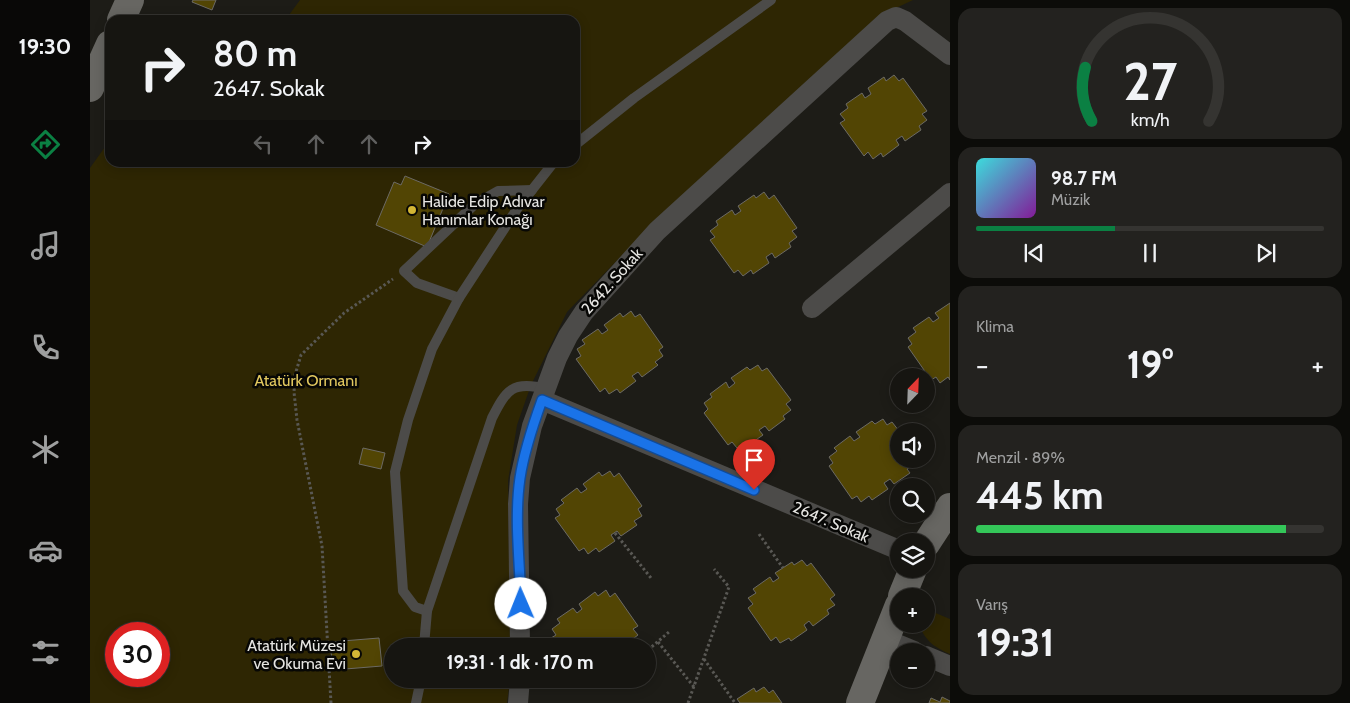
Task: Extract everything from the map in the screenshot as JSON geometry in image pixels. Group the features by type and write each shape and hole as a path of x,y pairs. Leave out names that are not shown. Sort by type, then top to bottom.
{"street":[{"path":"123,15 130,0"},
{"name":"2642. Sokak","path":"520,638 518,504 520,478 525,453 543,394 557,358 576,323 657,231 887,21 896,18 905,21 950,55"},
{"path":"90,88 105,55"},
{"path":"812,308 950,193"},
{"name":"2647. Sokak","path":"543,394 890,546"},
{"path":"933,533 950,507"},
{"path":"860,703 890,626"},
{"path":"885,639 895,643"},
{"path":"935,660 950,666"},
{"path":"518,703 519,688"}],"lane":[{"path":"580,141 634,98 771,0"},
{"path":"427,611 415,607 403,591 395,472 408,420 432,349 459,298 532,190 550,167"},
{"path":"459,298 417,283 404,271 475,204 498,191 532,190"},
{"path":"425,638 427,611 492,418 502,398 518,385 530,385 543,394"},
{"path":"416,703 419,688"}],"path":[{"path":"331,703 322,546 297,420 294,392 295,375 301,355 344,313 404,271"},
{"path":"615,533 651,578"},
{"path":"759,534 783,568"},
{"path":"688,703 729,587 714,569"},
{"path":"669,632 658,642 694,687"},
{"path":"704,658 735,703"}],"green space":[{"name":"Atatürk Ormanı","path":"300,0 913,0 877,17 628,249 567,312 531,385 517,425 508,481 510,638 384,638 384,688 509,688 507,703 90,703 90,168 105,147 105,167 580,167 580,15 289,15"},
{"path":"935,613 950,619 950,654 939,649 935,646 935,643 931,643 923,633 935,633"}],"building":[{"path":"193,0 216,0 212,10 192,2"},
{"path":"894,75 899,81 903,78 927,111 922,114 927,120 919,126 921,130 905,141 902,136 896,140 899,145 883,157 881,153 873,159 868,152 864,156 840,123 845,120 840,114 848,108 846,104 862,93 865,98 871,94 868,88 884,77 886,81"},
{"name":"Halide Edip Adıvar Hanımlar Konağı","path":"405,176 449,194 427,247 376,225 394,182 401,185"},
{"path":"764,192 769,199 774,195 797,228 792,231 797,237 789,243 791,247 775,258 772,253 766,257 769,263 753,274 751,270 743,276 738,270 734,273 710,240 715,237 710,231 718,225 716,221 732,210 735,215 741,211 738,206 754,195 756,198"},
{"path":"950,303 950,380 948,377 940,383 935,378 935,368 923,368 908,347 912,344 908,338 916,332 913,328 929,317 933,322 939,318 935,313"},
{"path":"631,311 635,317 640,314 663,347 659,350 663,356 655,362 658,365 642,377 638,372 632,376 636,381 620,393 617,389 609,394 605,388 600,392 576,359 581,356 577,349 585,344 582,340 598,329 602,334 608,330 604,325 620,313 623,317"},
{"path":"758,365 762,371 767,368 791,400 786,404 791,410 783,416 785,419 769,431 765,426 759,430 763,435 747,446 745,442 737,448 732,442 728,445 704,413 708,409 704,403 712,397 710,394 726,382 729,388 735,383 731,378 747,367 750,370"},
{"path":"883,419 887,425 890,423 890,468 909,468 907,469 910,473 903,478 890,478 884,483 888,489 872,500 869,496 861,502 857,496 852,499 829,466 833,463 829,457 837,451 834,448 850,436 854,441 860,437 856,432 872,421 875,424"},
{"path":"363,448 385,453 381,469 359,464"},
{"path":"610,471 614,477 619,473 642,506 638,509 642,516 634,521 637,525 621,536 617,531 611,535 615,541 599,552 596,548 588,554 584,548 579,551 555,518 560,515 556,509 564,503 561,500 577,488 581,493 587,489 583,484 599,472 602,476"},
{"path":"802,560 807,566 811,563 835,595 830,599 835,605 827,610 829,614 813,626 809,621 804,625 807,630 791,641 789,638 780,643 776,637 771,641 748,608 753,604 748,598 756,593 753,589 770,577 773,582 779,578 775,573 792,562 794,565"},
{"path":"606,590 610,597 615,593 638,626 633,629 638,635 634,638 551,638 556,635 552,629 560,623 557,619 573,608 577,613 582,609 579,604 595,592 598,596"},
{"name":"Atatürk Müzesi ve Okuma Evi","path":"379,638 382,666 333,670 330,642"},
{"path":"764,687 769,693 773,690 782,703 740,703 737,699 754,688 756,692"},
{"path":"942,697 950,701 950,703 929,703 931,698 940,702"}],"place":[{"name":"Halide Edip Adıvar Hanımlar Konağı","path":"412,210"},
{"name":"Atatürk Müzesi ve Okuma Evi","path":"356,654"}],"route":[{"path":"521,604 518,504 520,478 532,426 542,400 754,490"}]}
